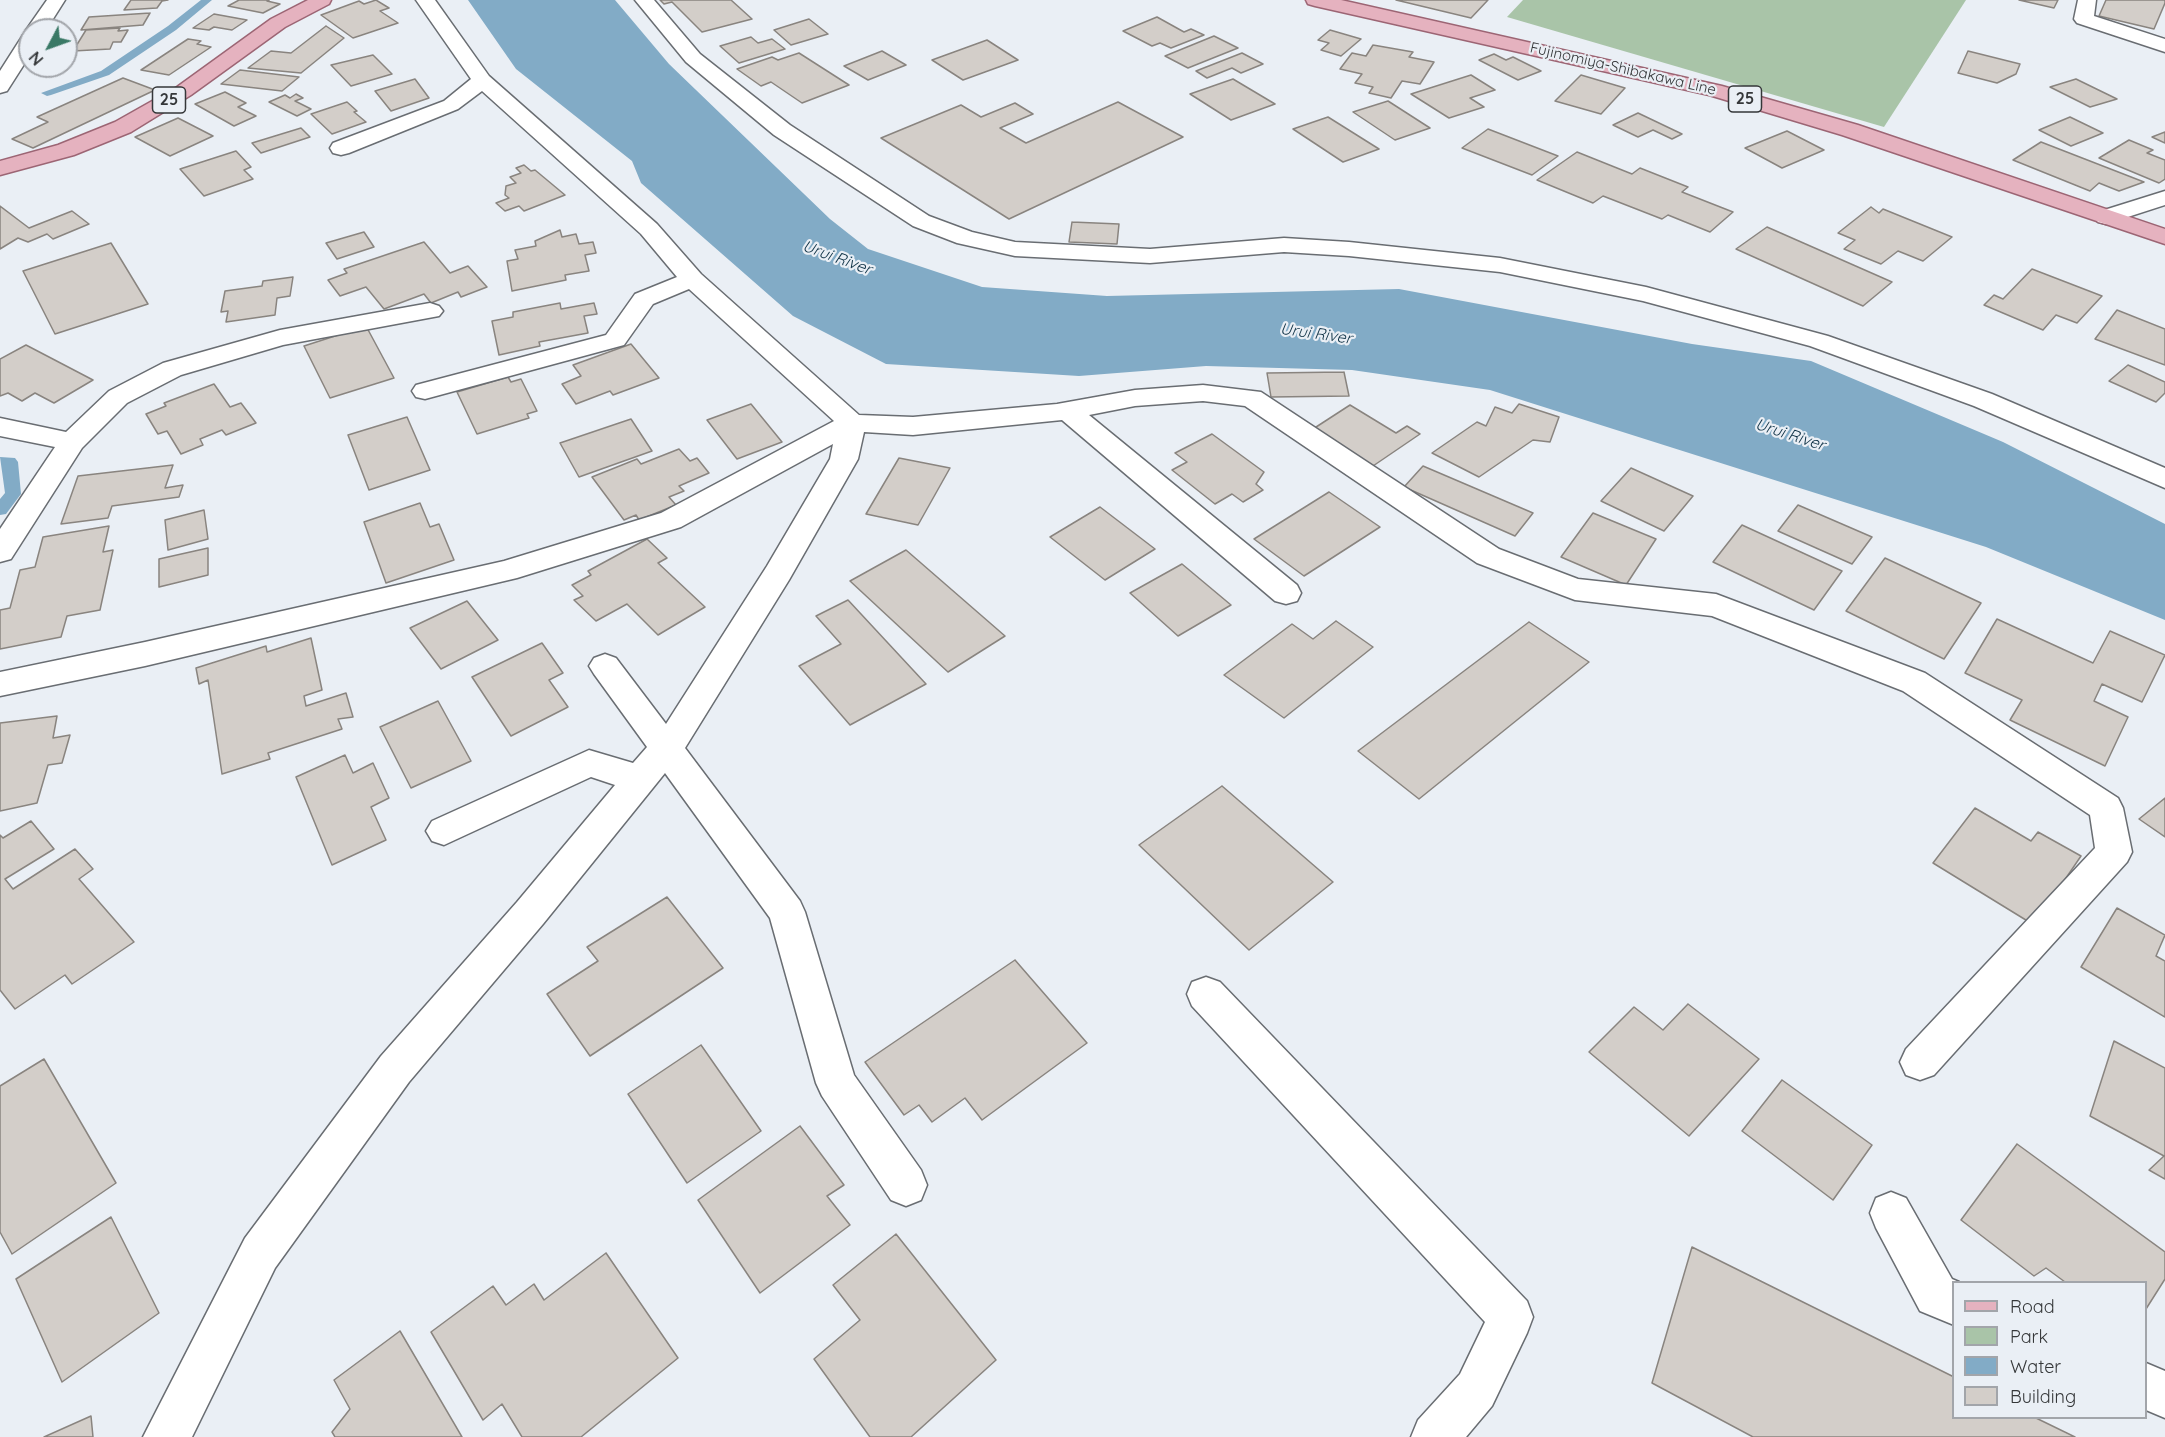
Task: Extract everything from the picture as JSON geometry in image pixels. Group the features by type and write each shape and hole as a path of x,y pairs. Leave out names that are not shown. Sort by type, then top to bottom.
{"main road":[{"name":"25","path":"0,168 66,150 123,127 183,91 278,23 322,0"},
{"name":"Fujinomiya-Shibakawa Line","path":"1315,0 1715,90 1850,130 2165,237"}],"street":[{"path":"44,18 56,0"},
{"path":"425,0 482,80 649,229 692,279 852,423"},
{"path":"644,0 693,58 782,130 921,221 965,238 1015,249 1150,256 1284,245 1349,249 1500,265 1646,294 1819,341 1983,400 2165,479"},
{"path":"2087,0 2084,19 2165,46"},
{"path":"0,87 6,68 18,54"},
{"path":"341,148 451,105 482,80"},
{"path":"2106,217 2165,198"},
{"path":"424,391 615,340 644,298 692,279"},
{"path":"0,552 72,442 118,397 172,369 280,338 430,311"},
{"path":"0,684 145,654 506,572 671,520 852,423 913,426 1066,410 1135,398 1203,393 1252,398 1488,556 1575,588 1716,605 1914,682 2106,808 2114,852 1920,1062"},
{"path":"1066,410 1286,593"},
{"path":"167,1437 260,1253 395,1069 530,913 678,733 778,573 844,459 852,423"},
{"path":"0,427 72,442"},
{"path":"605,666 664,749 788,912 836,1083 906,1185"},
{"path":"444,831 589,763 640,779"},
{"path":"1206,994 1511,1317 1476,1390 1435,1437"},
{"path":"1892,1213 1936,1295 1952,1303"},
{"path":"2147,1387 2165,1395"}],"green space":[{"path":"1523,0 1966,0 1884,127 1507,17"}],"water":[{"name":"Urui River","path":"468,0 615,0 669,64 830,219 868,249 982,287 1107,296 1399,289 1692,344 1811,361 2003,442 2165,524 2165,620 1986,547 1490,390 1352,370 1206,366 1079,376 886,364 793,316 641,183 632,161 516,69"}],"building":[{"path":"131,0 168,0 162,1 157,8 124,10"},
{"path":"239,0 269,0 267,1 280,4 263,13 228,6"},
{"path":"376,0 389,8 380,11 398,23 353,38 321,15 359,1 364,4"},
{"path":"660,0 731,0 752,19 702,32 672,2 664,4"},
{"path":"1396,0 1488,0 1471,18"},
{"path":"2019,0 2058,0 2054,8"},
{"path":"2106,0 2165,0 2165,3 2154,29 2099,16"},
{"path":"150,13 143,25 81,30 89,17"},
{"path":"214,14 247,20 232,30 214,27 209,30 193,28"},
{"path":"1157,17 1184,32 1191,29 1204,35 1171,48 1160,43 1152,46 1123,31"},
{"path":"809,19 828,34 791,45 774,30"},
{"path":"326,26 344,38 301,73 248,68 271,51 291,53"},
{"path":"120,28 118,31 128,30 121,42 113,42 110,49 78,51 78,43 86,30"},
{"path":"1330,30 1361,39 1341,56 1321,50 1329,43 1318,40"},
{"path":"1214,36 1238,48 1188,68 1165,56"},
{"path":"751,37 758,43 772,39 785,49 739,63 720,46"},
{"path":"188,39 201,41 197,44 211,47 169,75 141,70"},
{"path":"987,40 1018,60 963,80 932,60"},
{"path":"1373,45 1413,52 1409,57 1434,62 1420,84 1402,81 1391,98 1369,93 1373,87 1355,83 1362,74 1340,69 1352,53 1366,56"},
{"path":"882,51 906,65 868,80 844,66"},
{"path":"1968,51 2020,64 2016,74 1997,83 1958,73"},
{"path":"799,53 849,85 802,103 771,82 761,86 737,69 772,57 778,60"},
{"path":"1242,53 1263,64 1241,73 1232,68 1207,78 1196,71"},
{"path":"1494,54 1506,60 1513,57 1541,71 1518,80 1479,60"},
{"path":"373,55 392,74 351,86 331,65"},
{"path":"240,70 299,77 282,91 221,84"},
{"path":"1471,75 1495,90 1470,98 1484,107 1449,118 1411,94"},
{"path":"1581,75 1625,88 1601,114 1555,101"},
{"path":"123,78 155,90 33,148 12,139 48,122 37,117"},
{"path":"415,79 429,98 391,111 375,91"},
{"path":"1233,79 1275,104 1231,120 1190,94"},
{"path":"2076,79 2117,99 2090,107 2050,87"},
{"path":"225,92 246,103 238,107 256,116 234,126 195,104"},
{"path":"296,94 303,98 295,101 311,109 297,116 269,102 285,95 290,98"},
{"path":"1388,101 1430,128 1395,140 1353,112"},
{"path":"347,102 357,111 354,112 366,122 332,134 311,114"},
{"path":"1118,102 1183,137 1009,219 881,138 961,105 981,117 1015,103 1033,114 1000,128 1026,143"},
{"path":"1638,113 1682,134 1672,139 1653,130 1638,137 1613,125"},
{"path":"1328,117 1379,149 1343,162 1293,129"},
{"path":"2070,117 2103,133 2071,146 2039,130"},
{"path":"178,118 213,136 170,156 135,137"},
{"path":"301,128 310,137 261,153 252,143"},
{"path":"1488,129 1558,156 1532,175 1462,148"},
{"path":"1787,131 1824,150 1782,168 1745,148"},
{"path":"2165,132 2165,143 2152,137"},
{"path":"2129,140 2153,150 2147,153 2165,160 2165,179 2159,183 2099,158"},
{"path":"2041,142 2144,182 2119,191 2099,183 2090,191 2013,160"},
{"path":"236,151 251,167 244,170 253,179 204,196 180,169"},
{"path":"1577,152 1632,174 1640,168 1688,187 1682,192 1733,212 1710,232 1668,215 1662,219 1603,196 1593,203 1537,180"},
{"path":"524,165 531,171 535,170 565,195 524,211 519,206 505,211 496,203 509,198 505,195 506,186 516,183 510,177 521,173 516,168"},
{"path":"0,206 29,228 72,211 89,224 53,239 47,234 28,242 18,238 0,249"},
{"path":"1871,207 1879,213 1883,209 1952,237 1923,261 1898,251 1881,264 1844,249 1855,240 1838,233"},
{"path":"1072,222 1119,224 1117,244 1069,242"},
{"path":"1767,227 1892,282 1863,306 1736,249"},
{"path":"560,230 562,237 576,234 579,244 593,242 596,253 585,255 589,271 565,275 566,280 512,291 507,261 518,259 515,250 536,246 535,241"},
{"path":"364,232 374,247 337,259 326,243"},
{"path":"424,242 450,273 468,266 487,287 461,297 458,292 431,303 424,294 384,309 366,287 340,296 328,280 347,273 344,269"},
{"path":"111,243 148,304 55,334 23,271"},
{"path":"2032,269 2102,296 2077,323 2056,315 2043,330 1984,305 1994,295 2003,299"},
{"path":"293,277 290,296 277,298 275,315 226,322 228,311 221,312 225,291 262,286 263,281"},
{"path":"560,303 561,309 594,303 597,314 584,316 588,333 539,342 540,346 499,355 492,321 513,317 513,312"},
{"path":"2117,310 2165,329 2165,365 2095,339"},
{"path":"366,326 394,378 330,398 304,346"},
{"path":"631,344 659,378 613,395 610,391 576,404 562,384 581,376 573,365"},
{"path":"26,345 93,380 54,403 35,393 22,401 8,393 0,396 0,359"},
{"path":"2128,365 2165,382 2165,393 2156,402 2109,381"},
{"path":"1344,372 1349,396 1271,397 1267,373"},
{"path":"508,377 511,382 521,379 537,411 527,414 529,418 477,434 457,392"},
{"path":"214,384 230,407 241,403 256,423 226,435 222,430 200,439 203,445 181,454 167,431 158,434 146,414 166,406 164,403"},
{"path":"751,404 782,442 737,459 707,420"},
{"path":"1519,404 1559,417 1550,442 1533,440 1479,477 1432,453 1477,422 1486,426 1495,407 1512,413"},
{"path":"1350,405 1396,433 1407,426 1420,434 1373,466 1313,429"},
{"path":"407,417 430,470 369,490 348,435"},
{"path":"631,419 652,451 579,477 560,443"},
{"path":"1212,434 1264,472 1256,484 1263,490 1243,502 1232,494 1215,504 1172,470 1187,462 1175,453"},
{"path":"679,449 690,461 697,458 709,473 679,486 684,491 669,497 676,505 639,520 636,515 624,520 592,477 637,459 641,464"},
{"path":"899,458 950,468 918,525 866,514"},
{"path":"173,465 165,488 183,485 179,497 112,506 108,518 61,524 78,476"},
{"path":"1423,466 1533,513 1515,536 1404,487"},
{"path":"1631,468 1693,496 1664,531 1601,501"},
{"path":"1329,492 1380,527 1304,576 1254,539"},
{"path":"420,503 430,527 439,524 454,560 386,583 364,522"},
{"path":"1798,505 1872,537 1852,564 1778,531"},
{"path":"1100,507 1155,549 1105,580 1050,537"},
{"path":"204,510 208,539 168,550 165,520"},
{"path":"1593,513 1656,539 1626,585 1561,557"},
{"path":"1742,525 1842,571 1814,610 1713,562"},
{"path":"109,526 103,552 113,550 100,610 67,616 61,637 0,649 0,610 10,608 20,570 35,567 43,537"},
{"path":"647,539 667,558 658,563 705,607 658,635 627,604 596,621 574,600 583,596 572,585 591,575 588,571"},
{"path":"208,548 208,575 159,587 159,559"},
{"path":"906,550 1005,636 948,672 850,581"},
{"path":"1885,558 1981,603 1944,659 1846,611"},
{"path":"1182,564 1231,605 1178,636 1130,593"},
{"path":"848,600 926,684 850,725 799,666 841,644 816,616"},
{"path":"467,601 498,640 441,669 410,628"},
{"path":"1997,619 2093,663 2110,631 2165,655 2142,702 2102,684 2094,701 2128,717 2105,766 2010,720 2022,700 1965,673"},
{"path":"1336,621 1373,647 1284,718 1224,675 1292,624 1313,639"},
{"path":"1529,622 1589,662 1419,799 1358,751"},
{"path":"311,638 322,690 304,696 306,706 346,693 353,717 338,719 342,729 268,753 270,759 222,774 208,680 199,684 196,668 266,646 267,652"},
{"path":"542,643 563,673 549,680 568,707 511,736 472,677"},
{"path":"438,701 471,761 411,788 380,727"},
{"path":"57,716 53,738 70,735 62,763 48,765 37,803 0,811 0,723"},
{"path":"345,755 353,773 373,763 389,798 371,807 386,840 332,865 296,777"},
{"path":"1222,786 1333,882 1249,950 1139,845"},
{"path":"2165,798 2165,837 2139,819"},
{"path":"1975,808 2031,841 2038,832 2081,856 2034,925 1933,863"},
{"path":"31,821 54,849 5,879 13,889 75,849 93,869 79,879 134,942 72,984 65,975 15,1009 0,990 0,835 3,838"},
{"path":"667,897 723,968 590,1056 547,994 598,961 587,947"},
{"path":"2117,908 2165,935 2156,956 2165,961 2165,1017 2081,967"},
{"path":"1015,960 1087,1043 982,1120 965,1098 932,1122 919,1105 904,1115 865,1062"},
{"path":"1688,1004 1759,1059 1689,1136 1589,1052 1634,1007 1663,1030"},
{"path":"2114,1041 2165,1068 2165,1179 2149,1170 2164,1156 2090,1116"},
{"path":"701,1045 761,1131 687,1183 628,1094"},
{"path":"44,1059 116,1183 12,1254 0,1232 0,1086"},
{"path":"1782,1080 1872,1145 1833,1200 1742,1131"},
{"path":"800,1126 844,1185 827,1196 850,1225 760,1293 698,1200"},
{"path":"2017,1144 2165,1252 2165,1279 2147,1307 2147,1281 2064,1281 2046,1268 2034,1276 1961,1220"},
{"path":"111,1217 159,1313 62,1382 16,1279"},
{"path":"896,1234 996,1360 911,1437 870,1437 814,1359 860,1320 833,1285"},
{"path":"1692,1247 1952,1376 1952,1419 2038,1419 2075,1437 1753,1437 1652,1383"},
{"path":"606,1253 678,1358 581,1437 522,1437 502,1404 483,1420 431,1332 493,1286 506,1305 534,1284 544,1300"},
{"path":"400,1331 462,1437 335,1437 332,1432 350,1409 334,1380"},
{"path":"91,1416 93,1437 44,1437"}],"waterway":[{"path":"47,93 105,73 172,28 207,0"},
{"path":"0,462 10,462 13,494 0,510"}]}
